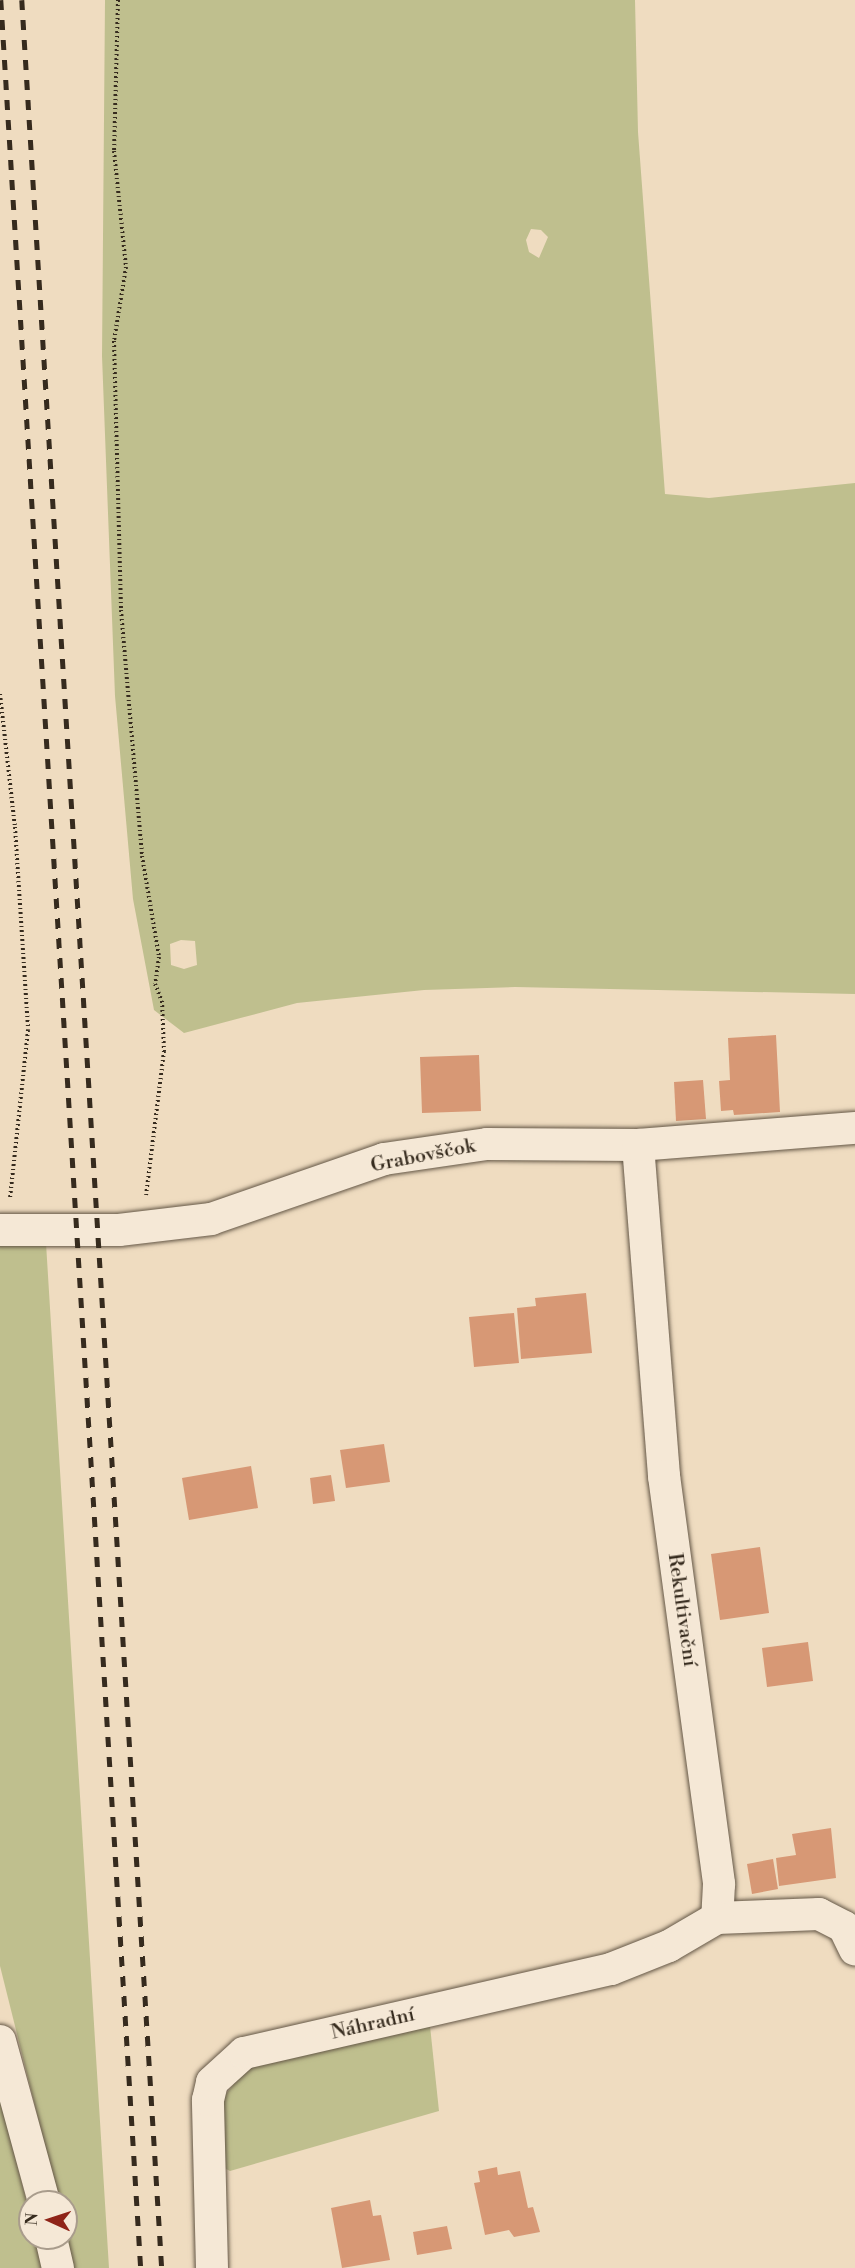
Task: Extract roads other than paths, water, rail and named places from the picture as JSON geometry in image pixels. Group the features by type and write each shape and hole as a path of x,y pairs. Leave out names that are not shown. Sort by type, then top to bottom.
{"street":[{"name":"Grabovščok","path":"3,1230 144,1228 211,1219 384,1159 487,1144 638,1145 855,1128"},
{"name":"Rekultivační","path":"638,1145 664,1476 719,1884 717,1918"},
{"path":"717,1918 819,1914 844,1927 855,1950"},
{"name":"Náhradní","path":"212,2268 208,2100 212,2082 244,2053 610,1969 669,1946 717,1918"},
{"path":"0,2041 41,2190"},
{"path":"54,2250 58,2268"}],"railway":[{"path":"1,0 141,2268"},
{"path":"22,0 162,2268"}]}
